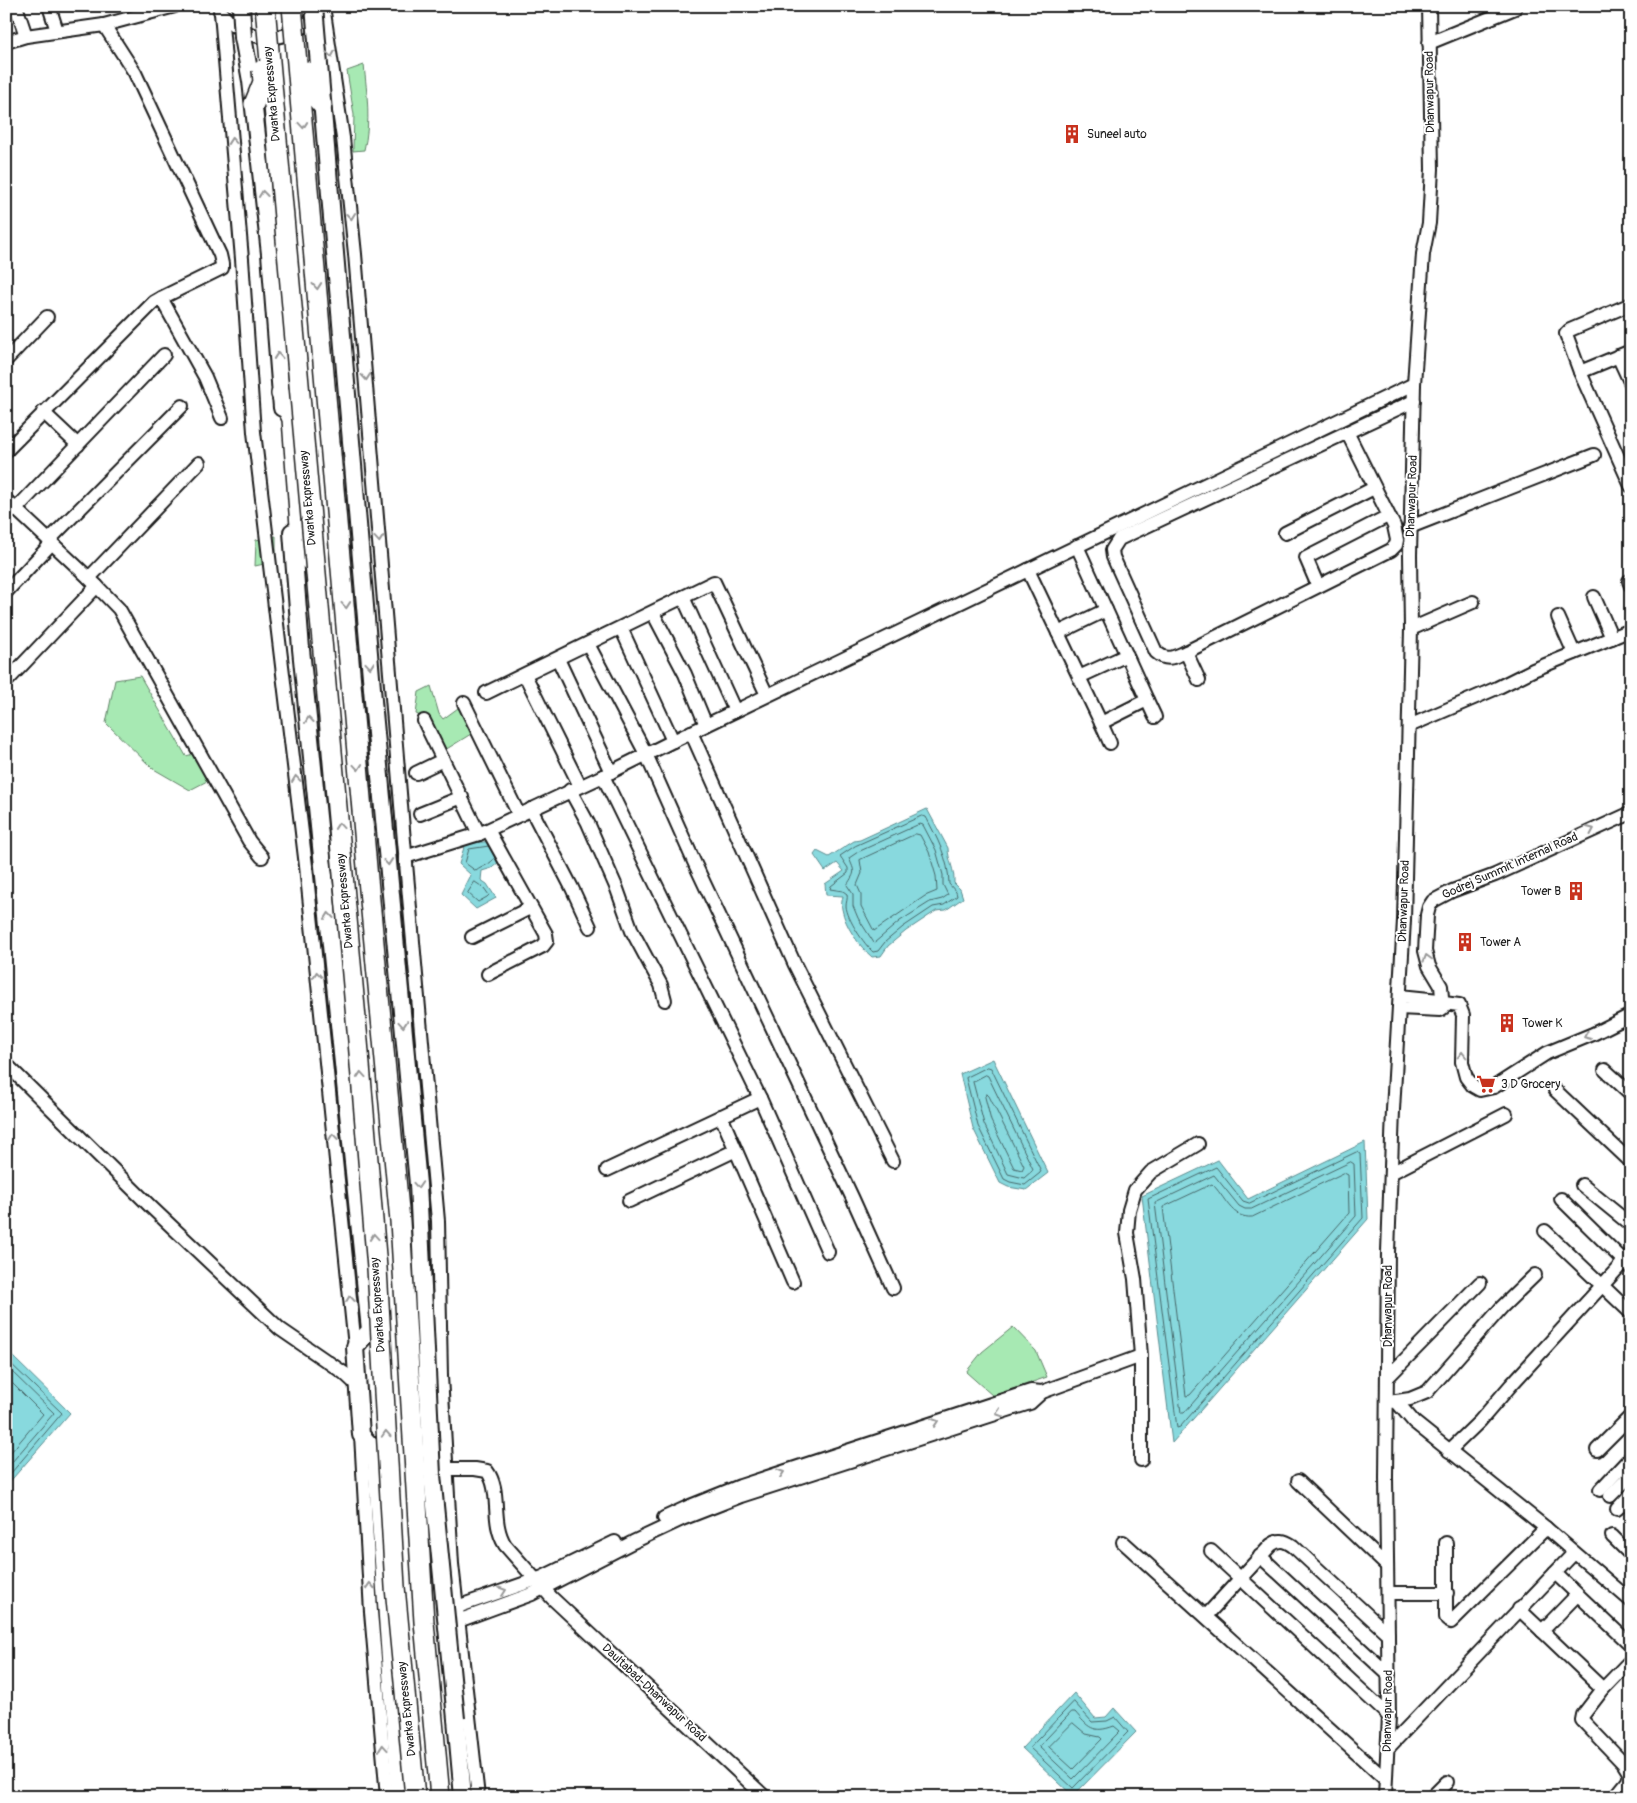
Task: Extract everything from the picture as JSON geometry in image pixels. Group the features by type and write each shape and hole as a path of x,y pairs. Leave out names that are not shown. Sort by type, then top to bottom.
{"highway":[{"path":"254,104 263,82 257,6"},
{"name":"Dwarka Expressway","path":"265,6 376,1258 395,1587 415,1797"},
{"name":"Dwarka Expressway","path":"292,6 367,870 400,1221 424,1622 440,1797"},
{"path":"304,6 310,90 322,105"},
{"path":"342,566 348,535 338,382 344,362"},
{"path":"281,394 292,419 303,553 314,565"}],"main road":[{"path":"241,6 243,37 252,81 270,254 301,649 370,1330 355,1347 361,1435 375,1450 400,1797"},
{"path":"314,6 418,1184 432,1475 456,1719 468,1777 463,1797"}],"street":[{"path":"16,6 26,36"},
{"path":"50,6 57,31"},
{"path":"6,42 26,36 104,25 175,6"},
{"path":"219,10 233,26 248,35 266,38 284,37 300,30 322,6"},
{"path":"322,6 343,138 356,254 405,857 438,1221 441,1376 446,1469 468,1777 478,1797"},
{"name":"Dhanwapur Road","path":"1386,1797 1389,1675 1386,1478 1392,1402 1387,1378 1388,1252 1404,920 1412,629 1411,523 1414,384 1423,254 1429,223 1432,169 1428,6"},
{"path":"1429,43 1515,8"},
{"path":"219,10 242,259 254,432 306,866 355,1347"},
{"path":"104,25 135,73 220,255 222,268"},
{"path":"6,451 149,307 161,298 242,259"},
{"path":"161,298 205,377 222,418"},
{"path":"1631,304 1568,331 1567,337 1580,372 1627,466 1631,486"},
{"path":"6,360 47,317"},
{"path":"1580,372 1631,351"},
{"path":"164,354 78,445 9,504 93,582 119,609 249,842 262,857"},
{"path":"1618,356 1631,384"},
{"path":"405,857 484,832 1414,384"},
{"path":"1347,432 1391,521 1397,540 1396,545 1391,550 1186,652 1169,659 1161,657 1156,652 1113,557 1112,550 1119,539 1127,534 1347,432 1414,401"},
{"path":"6,592 50,542 182,406"},
{"path":"43,412 78,445"},
{"path":"1318,586 1306,558 1391,521 1411,523 1594,455"},
{"path":"6,682 11,668 93,582 199,463"},
{"path":"1285,532 1374,488"},
{"path":"1077,546 1155,717"},
{"path":"1028,570 1110,743"},
{"path":"486,693 653,613 710,582 715,584 767,695"},
{"path":"683,597 735,711"},
{"path":"1594,597 1612,638"},
{"path":"1412,629 1473,602"},
{"path":"1058,633 1106,610"},
{"path":"653,613 684,674 706,725"},
{"path":"1558,618 1574,653"},
{"path":"621,628 673,741"},
{"path":"1408,726 1631,630"},
{"path":"588,644 646,754 695,864 893,1288"},
{"path":"1186,652 1199,680"},
{"path":"1079,677 1127,655"},
{"path":"558,659 607,774 760,1098 828,1252"},
{"path":"525,675 575,788 617,889 632,931 661,985 665,1000"},
{"path":"1101,723 1147,700"},
{"path":"464,703 519,815"},
{"path":"424,721 462,797 546,934 547,941 543,946 488,974"},
{"path":"691,732 794,966 893,1162"},
{"path":"416,772 443,760"},
{"path":"420,814 462,797"},
{"path":"531,809 590,927"},
{"name":"Godrej Summit Internal Road","path":"1444,1003 1441,986 1429,966 1424,951 1427,915 1433,901 1631,813"},
{"path":"472,937 530,908"},
{"path":"1399,1002 1440,1000 1444,1003 1459,1005 1463,1011 1462,1062 1466,1077 1473,1086 1480,1090 1494,1087 1546,1053 1631,1015"},
{"path":"6,1064 151,1207 280,1329 344,1373 358,1386"},
{"path":"1605,1070 1631,1094"},
{"path":"1555,1090 1631,1162"},
{"path":"606,1170 760,1098"},
{"path":"1391,1173 1506,1114"},
{"path":"721,1116 734,1150 793,1282"},
{"path":"1141,1460 1141,1356 1135,1280 1127,1233 1129,1210 1134,1190 1150,1172 1198,1144"},
{"path":"629,1201 734,1150"},
{"path":"1582,1185 1631,1225"},
{"path":"1450,1451 1480,1421 1601,1286 1628,1261 1561,1199"},
{"path":"1545,1231 1631,1314"},
{"path":"1392,1402 1410,1399 1427,1392 1502,1307 1535,1276"},
{"path":"1387,1378 1480,1283"},
{"path":"458,1621 682,1519 741,1496 857,1454 1030,1403 1042,1392 1141,1356"},
{"path":"1392,1402 1414,1422 1546,1528 1631,1601"},
{"path":"1597,1450 1631,1416"},
{"path":"361,1435 371,1612 387,1797"},
{"path":"1631,1457 1605,1493 1631,1475"},
{"name":"Daultabad-Dhanwapur Road","path":"446,1469 487,1471 491,1476 493,1484 499,1536 552,1598 765,1797"},
{"path":"1298,1481 1387,1566"},
{"path":"1617,1509 1630,1498"},
{"path":"1446,1543 1446,1617 1451,1622 1546,1528"},
{"path":"1612,1536 1631,1555"},
{"path":"1206,1616 1260,1556 1277,1541 1286,1542 1388,1634"},
{"path":"1123,1542 1385,1779"},
{"path":"1211,1551 1389,1716"},
{"path":"1388,1748 1574,1553"},
{"path":"1260,1556 1389,1675"},
{"path":"1555,1572 1631,1645"},
{"path":"457,1607 540,1584"},
{"path":"1388,1593 1447,1593"},
{"path":"1542,1631 1577,1595"},
{"path":"1519,1610 1603,1689"},
{"path":"1615,1797 1628,1781 1630,1774 1623,1763 1582,1720 1583,1715 1603,1689 1631,1660"},
{"path":"1432,1797 1446,1782"}],"green space":[{"path":"364,65 368,108 366,139 364,150 353,151 354,115 347,71"},
{"path":"276,536 276,552 273,562 255,566 256,540"},
{"path":"140,676 186,756 197,753 209,780 190,790 152,768 106,723 115,680"},
{"path":"431,686 439,714 443,719 469,700 479,729 445,750 425,718 416,714 419,692"},
{"path":"1013,1327 1036,1351 1047,1377 993,1396 966,1372 982,1352"}],"water":[{"path":"927,809 948,848 954,883 960,889 963,898 946,910 936,911 906,931 888,946 881,956 872,957 849,929 842,907 843,896 826,895 825,884 844,871 837,863 825,871 814,855 817,851 829,857 854,841"},
{"path":"492,841 501,860 492,868 482,871 481,880 487,884 496,898 476,909 461,895 471,875 459,864 465,844"},
{"path":"993,1059 1048,1173 1026,1190 1008,1187 1000,1183 973,1128 960,1074"},
{"path":"1365,1142 1368,1219 1172,1443 1142,1196 1218,1160 1248,1199"},
{"path":"6,1353 11,1355 70,1413 6,1486"},
{"path":"1074,1693 1095,1718 1106,1717 1114,1708 1136,1732 1073,1796 1022,1748"}],"place":[{"name":"Suneel auto","path":"1072,134"},
{"name":"Tower B","path":"1576,891"},
{"name":"Tower A","path":"1465,942"},
{"name":"Tower K","path":"1507,1023"},
{"name":"3 D Grocery","path":"1486,1084"}]}
